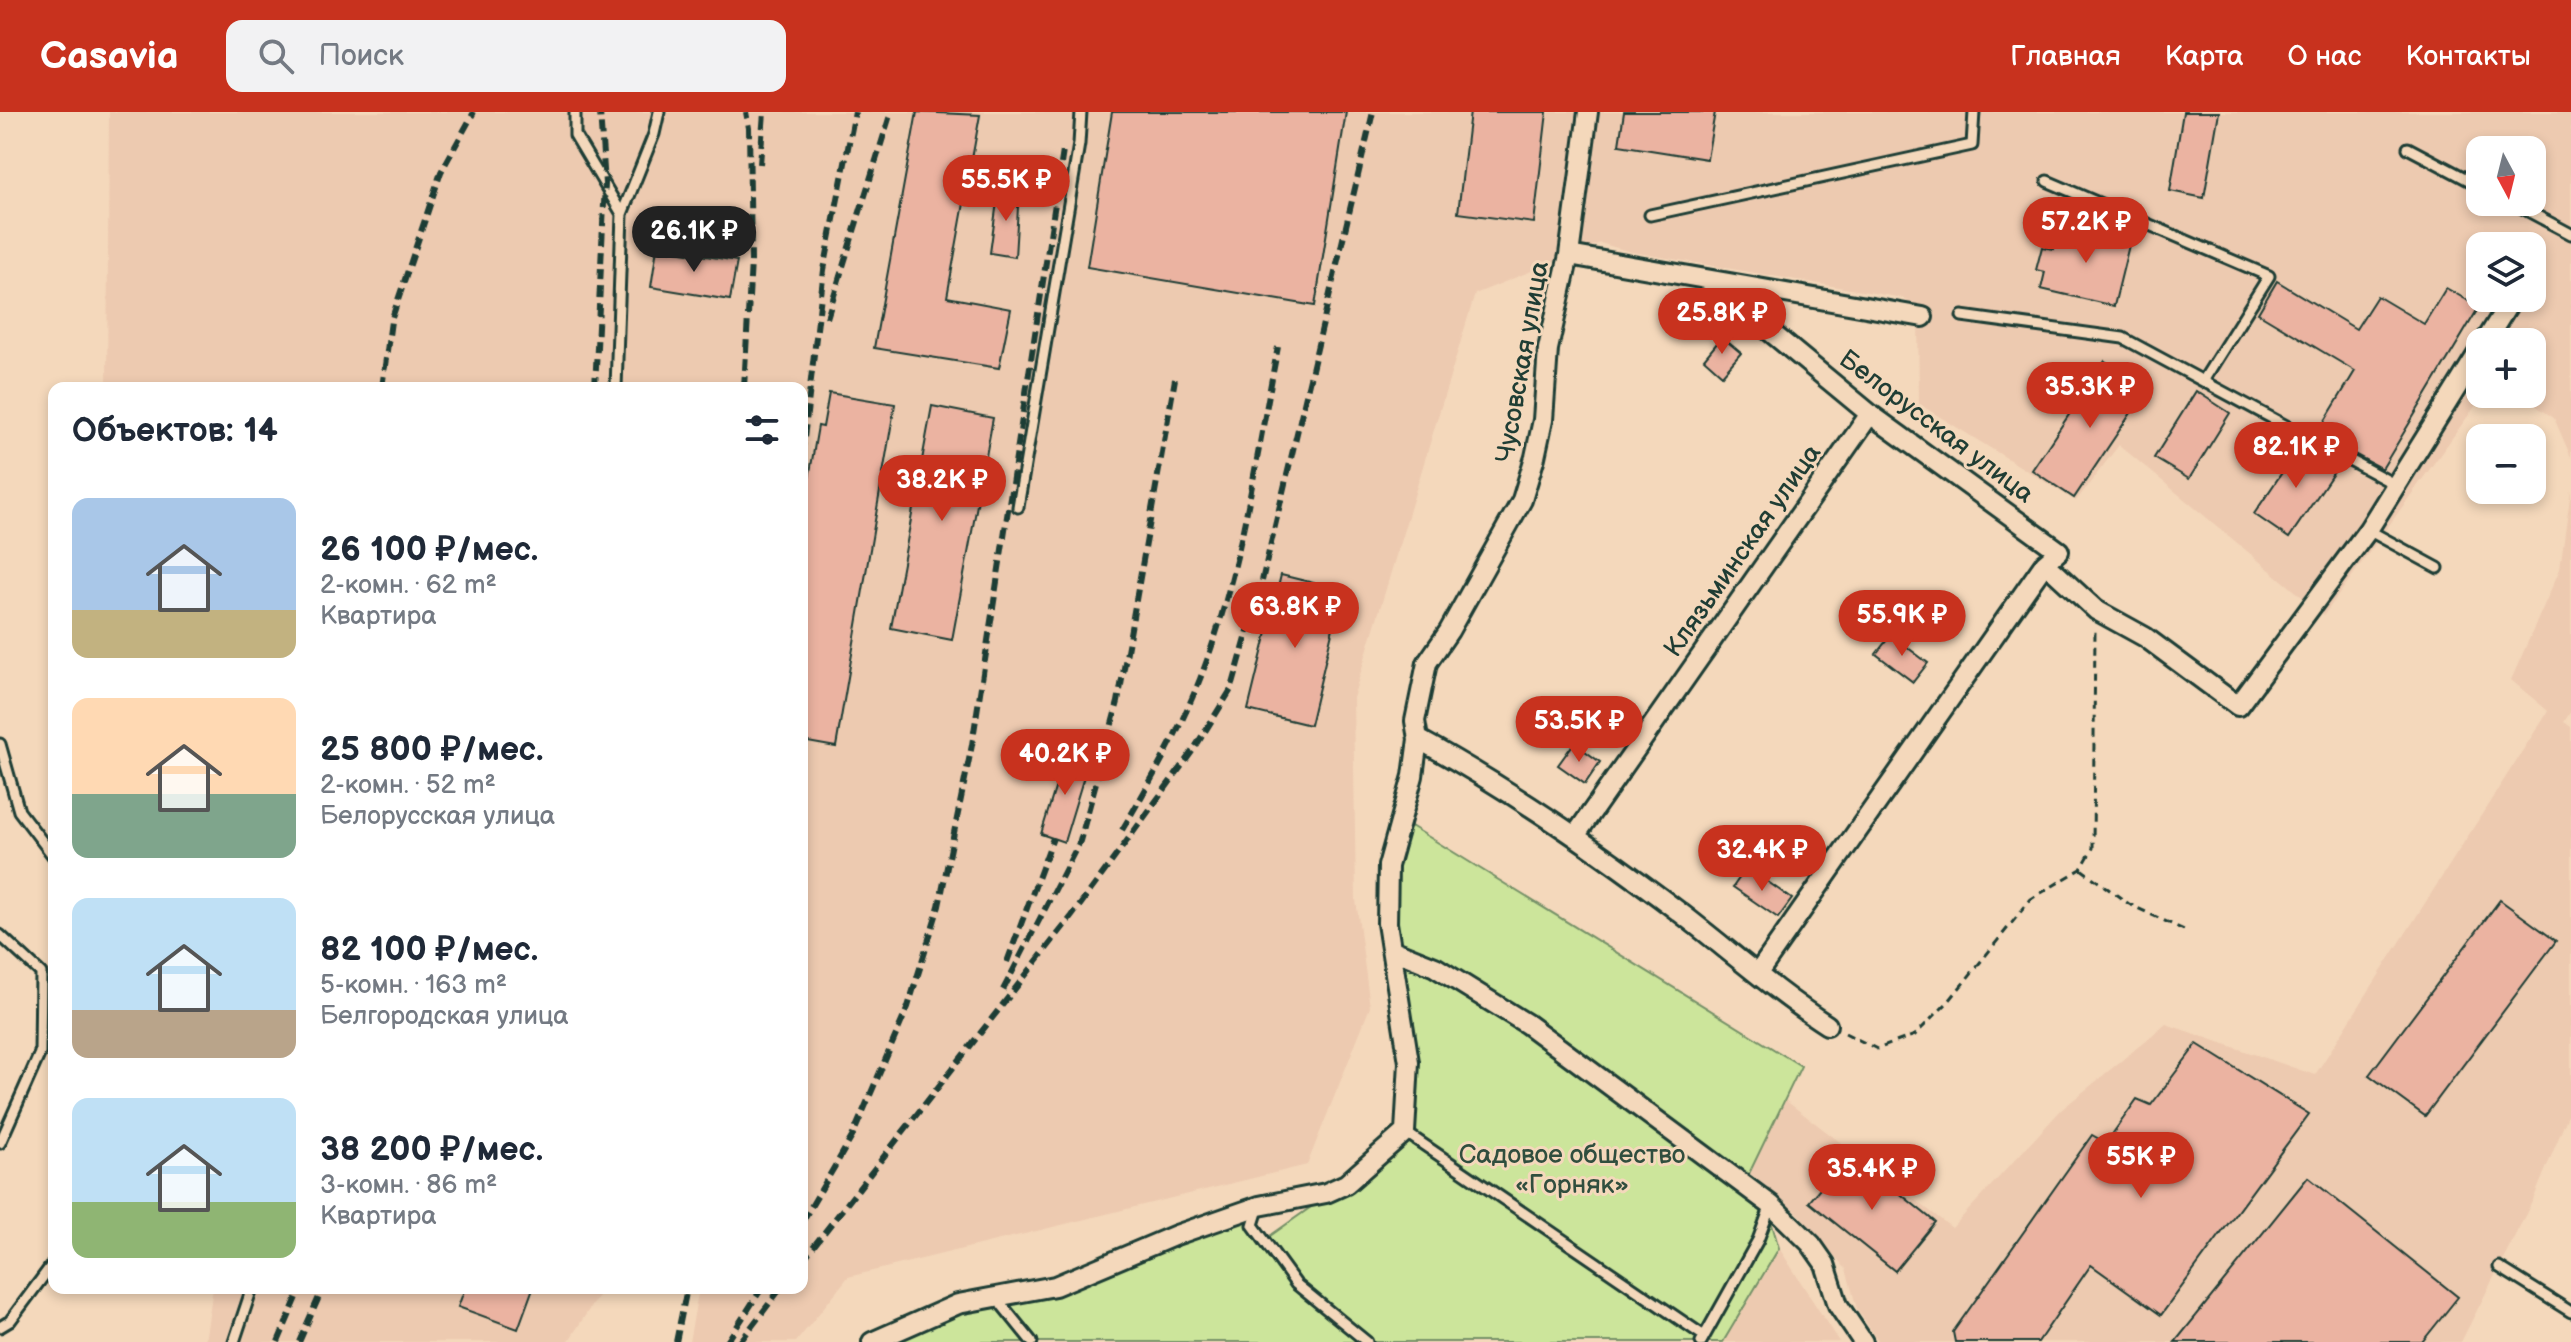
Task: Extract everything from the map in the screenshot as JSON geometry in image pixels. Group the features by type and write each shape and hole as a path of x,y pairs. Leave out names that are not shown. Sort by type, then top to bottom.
{"street":[{"name":"Чусовская улица","path":"1405,1132 1409,1062 1387,923 1388,866 1413,776 1418,739 1415,721 1427,663 1449,631 1522,500 1543,420 1548,349 1569,255 1588,112"},
{"path":"1569,255 1923,317"},
{"name":"Белорусская улица","path":"1710,282 1870,414 2052,557 2096,610 2145,637 2238,706 2368,530"},
{"path":"2368,530 2466,372"},
{"name":"Клязьминская улица","path":"1575,836 1870,414"},
{"path":"1758,973 2052,557"},
{"path":"1418,739 1475,770 1575,836 1827,1025"},
{"path":"1393,950 1435,967 1527,1024 1771,1205 1811,1244 1825,1264 1838,1305 1863,1342"},
{"path":"872,1342 958,1304 1055,1286 1176,1235 1259,1206 1304,1199 1346,1184 1405,1132"}],"lane":[{"path":"575,112 575,135 622,214"},
{"path":"616,382 622,214 654,134 659,112"},
{"path":"1018,507 1079,144 1081,112"},
{"path":"1650,215 1972,145 1974,112"},
{"path":"2408,148 2466,179"},
{"path":"2047,181 2269,276 2203,381"},
{"path":"2537,216 2571,234"},
{"path":"1962,316 2123,338 2396,485"},
{"path":"2368,530 2438,568"},
{"path":"0,744 19,811 48,849"},
{"path":"0,935 41,973 40,1053 0,1143"},
{"path":"1405,1132 1702,1339 1758,1240 1771,1205"},
{"path":"1259,1206 1253,1225 1296,1284 1367,1342"},
{"path":"2499,1267 2571,1312"},
{"path":"0,1327 10,1321 48,1270"},
{"path":"234,1342 250,1294"},
{"path":"1002,1297 1002,1305 1032,1342"}],"path":[{"path":"1827,1025 1877,1049 1915,1035 1949,1001 2031,899 2081,869 2093,848 2096,610"},
{"path":"2081,869 2129,904 2188,932"}],"shaded area":[{"path":"109,112 2571,112 2571,457 2554,418 2539,408 2546,408 2546,328 2466,328 2466,408 2474,408 2324,615 2119,445 2076,501 1919,404 1918,310 1903,298 1631,252 1600,243 1475,294 1353,698 1356,900 1370,1007 1307,1165 848,1277 796,1342 689,1342 698,1294 808,1294 808,382 107,382"},
{"path":"2571,490 2571,711 2564,722 2571,727 2571,1108 2533,1200 2461,1342 1879,1342 1857,1309 1846,1269 1799,1214 1747,1171 1785,1100 1952,1228 2061,1110 2166,1024 2315,1075 2548,711 2511,680 2560,569"},
{"path":"1779,1248 1839,1342 1723,1342"},
{"path":"212,1294 599,1294 568,1342 205,1342"}],"green space":[{"name":"Садовое общество «Горняк»","path":"1411,826 1801,1066 1743,1186 1768,1211 1779,1248 1723,1342 881,1342 990,1300 1241,1214 1260,1243 1379,1159 1405,1132 1394,880 1399,849"}],"building":[{"path":"917,112 980,115 947,297 1011,309 999,368 874,348"},
{"path":"1112,112 1346,112 1315,306 1087,267"},
{"path":"1470,112 1547,112 1534,223 1458,213"},
{"path":"1624,112 1715,112 1707,159 1619,145"},
{"path":"2183,112 2219,112 2204,198 2170,191"},
{"path":"999,187 1019,190 1015,257 990,253"},
{"path":"2095,224 2132,233 2114,306 2041,289 2045,272 2036,270 2042,247 2054,249 2058,232 2091,240"},
{"path":"657,248 737,261 730,300 651,287"},
{"path":"2277,281 2356,329 2377,296 2424,324 2446,288 2466,300 2466,312 2476,312 2382,469 2317,434 2355,371 2258,313"},
{"path":"1722,337 1741,353 1722,375 1704,359"},
{"path":"2105,361 2147,389 2074,498 2032,470"},
{"path":"2196,391 2230,413 2189,479 2154,458"},
{"path":"829,393 895,404 836,747 808,742 808,484 818,426 823,427"},
{"path":"932,406 993,418 952,640 891,628"},
{"path":"2302,443 2340,463 2289,538 2254,514"},
{"path":"1281,575 1342,590 1310,725 1248,710"},
{"path":"1891,635 1928,663 1913,682 1876,654"},
{"path":"1574,743 1600,762 1585,784 1558,765"},
{"path":"1066,753 1089,760 1064,842 1041,834"},
{"path":"1747,867 1792,899 1778,918 1733,887"},
{"path":"2500,900 2556,941 2425,1116 2369,1075"},
{"path":"2197,1044 2309,1114 2161,1315 2091,1265 2038,1342 1955,1342 1953,1332 2092,1135 2106,1143 2137,1099 2151,1105"},
{"path":"1850,1153 1935,1222 1895,1271 1809,1202"},
{"path":"2308,1177 2458,1297 2422,1342 2175,1342"},
{"path":"463,1294 531,1294 518,1329 458,1307"}],"railway":[{"path":"383,382 391,321 441,172 474,112"},
{"path":"595,382 605,184 600,112"},
{"path":"744,382 751,261 749,128 746,112"},
{"path":"760,164 764,112"},
{"path":"808,405 824,270 855,112"},
{"path":"827,318 891,112"},
{"path":"808,1253 1072,916 1194,749 1232,688 1261,585 1373,112"},
{"path":"808,1212 852,1137 908,1007 939,906 972,745 1063,151"},
{"path":"1122,830 1183,718 1214,639 1237,557 1278,347"},
{"path":"1003,990 1080,841 1118,702 1175,379"},
{"path":"1007,962 1053,838"},
{"path":"278,1342 298,1294"},
{"path":"299,1342 320,1294"},
{"path":"676,1342 686,1294"},
{"path":"727,1342 758,1294"},
{"path":"740,1342 776,1294"}]}
